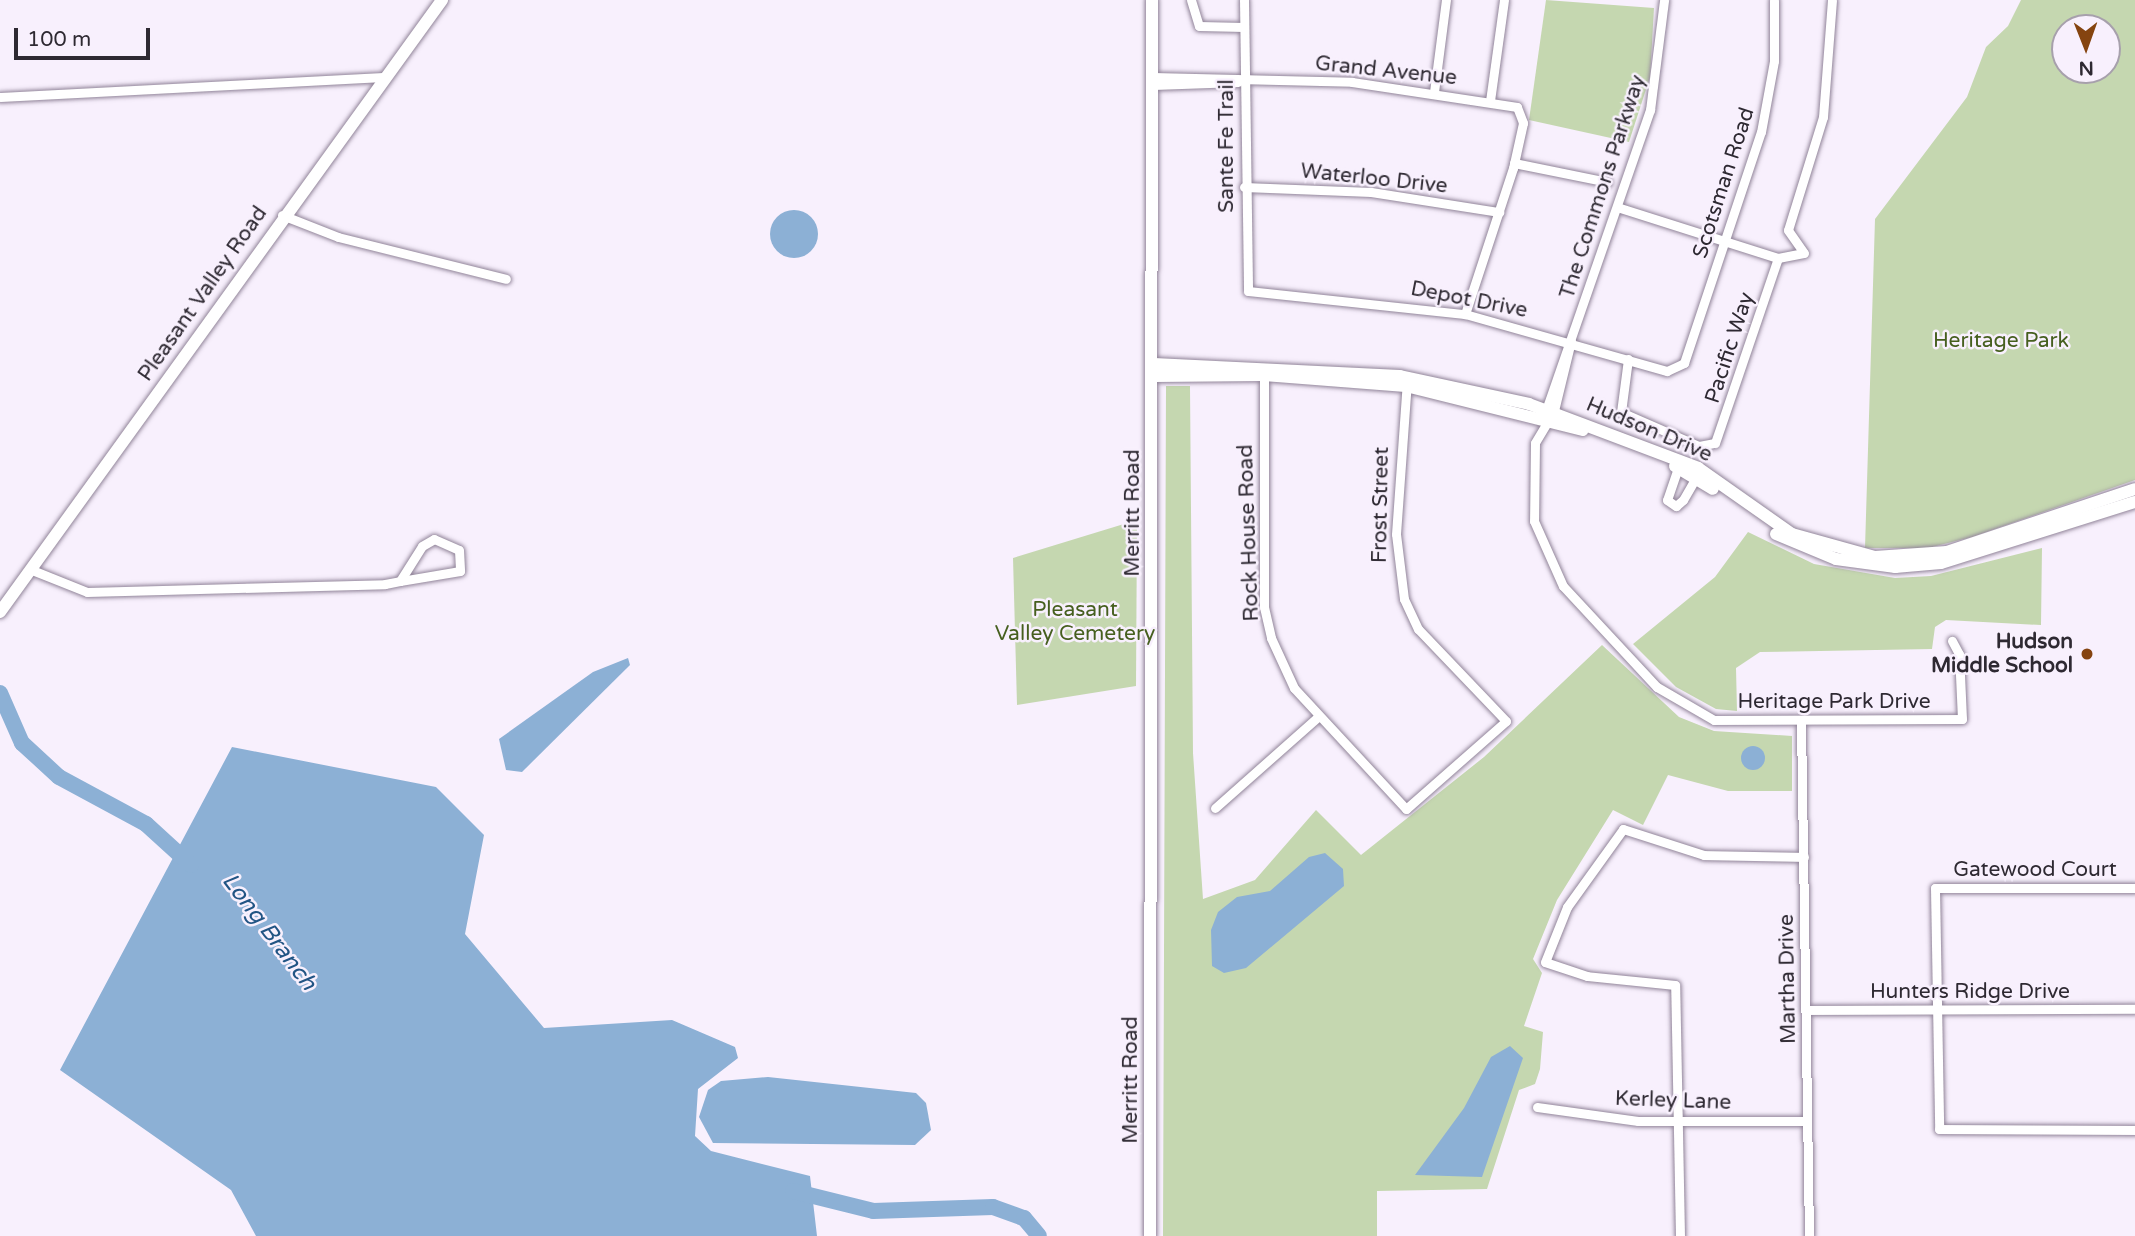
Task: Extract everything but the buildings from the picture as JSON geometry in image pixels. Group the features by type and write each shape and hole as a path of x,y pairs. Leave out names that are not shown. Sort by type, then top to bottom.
{"street":[{"name":"Pleasant Valley Road","path":"0,612 282,215 442,0"},
{"name":"Merritt Road","path":"1150,1236 1154,370 1152,0"},
{"path":"1191,0 1199,26 1244,27"},
{"name":"Sante Fe Trail","path":"1244,0 1244,187 1248,291"},
{"path":"1434,92 1446,0"},
{"path":"1490,101 1503,0"},
{"name":"The Commons Parkway","path":"1548,413 1657,83 1664,0"},
{"name":"Scotsman Road","path":"1677,369 1724,242 1767,109 1774,0"},
{"path":"1617,207 1779,258 1804,253 1788,224 1824,117 1832,0"},
{"path":"0,97 383,77"},
{"name":"Grand Avenue","path":"1153,81 1244,81 1434,92 1490,101 1520,111 1514,163"},
{"path":"1465,314 1514,163 1607,182"},
{"name":"Waterloo Drive","path":"1244,187 1371,192 1499,212"},
{"path":"282,215 338,237 506,279"},
{"name":"Pacific Way","path":"1628,359 1621,412 1710,446 1719,438 1779,258"},
{"name":"Depot Drive","path":"1248,291 1465,314 1571,341 1628,359 1677,369"},
{"name":"Hudson Drive","path":"1154,370 1248,363 1407,382 1548,413 1679,464 1792,534 1849,553 1896,558 1970,546 2135,489"},
{"name":"Hudson Drive","path":"1154,370 1407,382"},
{"name":"Rock House Road","path":"1264,375 1265,607 1281,662 1318,717 1406,809"},
{"name":"Frost Street","path":"1406,809 1506,721 1418,629 1404,599 1396,534 1407,382"},
{"name":"Heritage Park Drive","path":"1548,413 1530,478 1534,522 1563,586 1657,687 1687,708 1714,720 1801,722 1962,719 1959,654 1952,641"},
{"path":"1679,464 1665,492 1676,506 1698,474"},
{"name":"Hudson Drive","path":"1698,474 1794,545 1895,567 1941,563 2135,502"},
{"path":"32,570 87,592 400,581 460,571 459,550 434,539 422,545 400,581"},
{"path":"1215,808 1318,717"},
{"name":"Martha Drive","path":"1801,722 1809,1236"},
{"path":"1679,1236 1675,985 1601,978 1545,962 1567,907 1623,829 1704,855 1804,857"},
{"name":"Gatewood Court","path":"1936,1009 1935,888 2135,888"},
{"path":"1936,1009 1939,1129 2135,1130"},
{"name":"Hunters Ridge Drive","path":"1805,1010 2135,1009"},
{"name":"Kerley Lane","path":"1538,1107 1678,1122 1807,1121"}],"green space":[{"path":"1546,0 1654,8 1650,77 1629,142 1529,120"},
{"name":"Heritage Park","path":"2021,0 2135,0 2135,480 1972,537 1928,548 1865,548 1875,219 1967,97 1986,47 2008,26"},
{"path":"1166,386 1190,386 1193,753 1203,899 1255,880 1316,810 1361,855 1484,757 1602,645 1679,717 1714,731 1792,736 1792,791 1728,791 1668,775 1643,825 1613,810 1557,900 1533,959 1542,973 1524,1026 1543,1032 1540,1069 1535,1084 1519,1090 1487,1189 1377,1191 1377,1236 1163,1236"},
{"name":"Pleasant Valley Cemetery","path":"1137,520 1136,686 1017,705 1013,558"},
{"path":"1748,532 1814,564 1895,578 1931,576 2042,548 2041,625 1946,620 1935,627 1932,649 1760,652 1736,668 1737,711 1716,709 1676,687 1633,644 1715,577"}],"water":[{"path":"794,210 811,217 818,234 811,251 794,258 777,251 770,234 777,217"},
{"path":"628,658 630,665 522,772 506,770 499,739 593,672"},
{"path":"1753,746 1764,753 1765,758 1758,769 1753,770 1742,763 1741,758 1748,747"},
{"path":"232,747 436,787 484,835 465,934 544,1028 672,1020 735,1047 738,1058 698,1089 695,1136 711,1151 810,1176 817,1236 256,1236 231,1190 60,1070"},
{"path":"1325,853 1343,869 1344,886 1246,968 1224,973 1212,966 1211,930 1218,912 1237,897 1270,891 1309,857"},
{"path":"1510,1046 1523,1058 1482,1177 1415,1175 1464,1108 1491,1057"},
{"path":"768,1077 916,1093 926,1103 931,1130 915,1145 713,1143 699,1117 708,1090 721,1081"}],"waterway":[{"name":"Long Branch","path":"0,693 22,743 59,777 146,824 191,865"},
{"path":"793,1191 873,1211 993,1207 1024,1218 1039,1236"}],"place":[{"name":"Hudson Middle School","path":"2087,654"}]}
